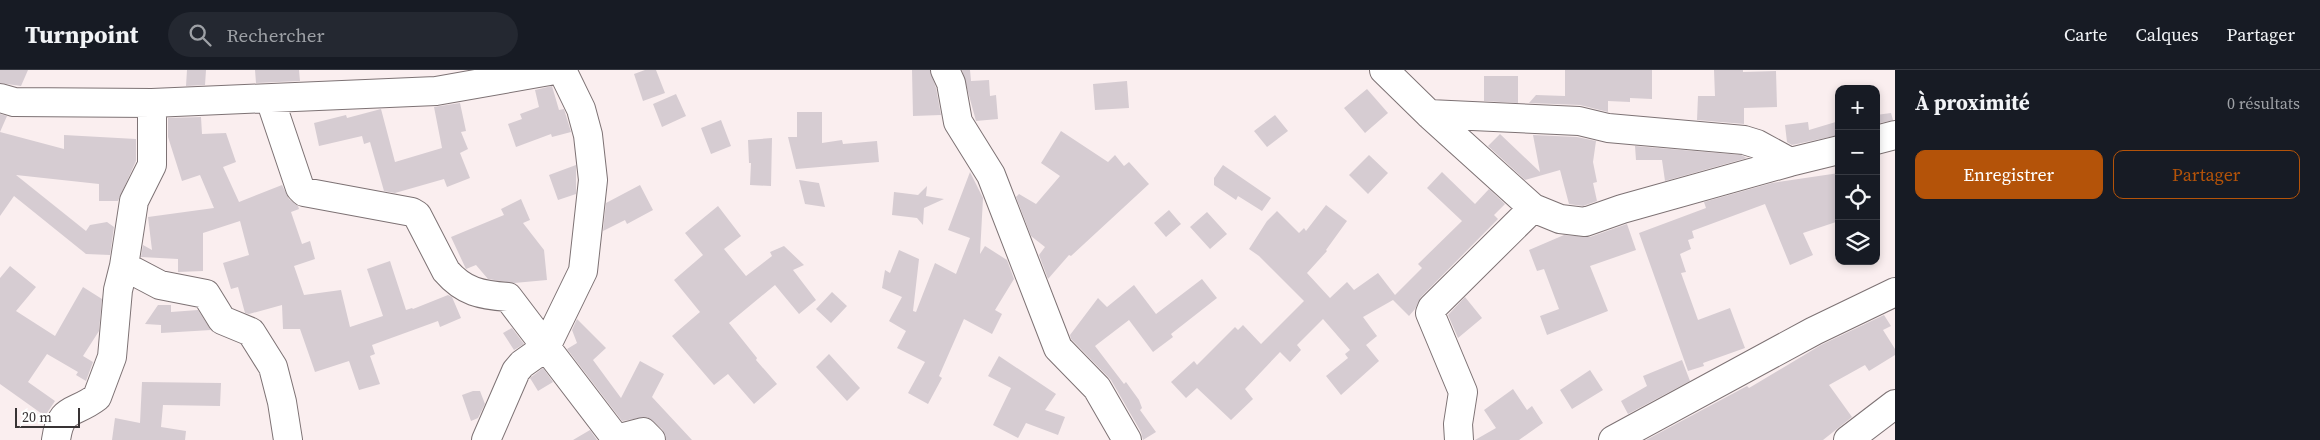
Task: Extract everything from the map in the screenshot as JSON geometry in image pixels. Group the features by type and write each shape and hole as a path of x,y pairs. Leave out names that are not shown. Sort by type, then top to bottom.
{"street":[{"path":"0,98 14,102 152,103 436,91 555,70"},
{"path":"486,440 516,371 522,364 546,347 583,271 592,180 588,135 581,109 562,70"},
{"path":"945,70 951,83 958,122 991,175 1058,348 1097,388 1128,440"},
{"path":"1384,70 1429,114 1533,208 1560,219 1585,222 1790,162 1835,151"},
{"path":"270,99 300,188 304,192 412,212 417,215 446,271 452,278 476,294 508,297 614,436 620,438 642,432 651,440"},
{"path":"56,440 62,416 98,397 112,357 115,313 134,201 152,165 152,103"},
{"path":"1429,114 1578,120 1608,128 1744,140 1757,144 1790,162"},
{"path":"1880,139 1895,135"},
{"path":"1459,440 1458,424 1463,392 1430,313 1432,308 1533,208"},
{"path":"124,266 160,285 206,294 222,320 251,332 273,367 278,381 288,440"},
{"path":"1613,440 1814,331 1895,292"},
{"path":"1848,440 1895,404"}],"building":[{"path":"0,70 28,70 21,86 0,83"},
{"path":"187,70 206,70 205,85 186,86"},
{"path":"255,70 299,70 300,81 256,83"},
{"path":"645,70 656,70 665,93 643,101 634,74"},
{"path":"912,70 930,70 936,88 941,115 913,116"},
{"path":"962,70 970,70 971,81 989,80 990,96 996,95 998,119 976,121"},
{"path":"1565,70 1652,70 1652,99 1630,98 1630,102 1608,101 1608,112 1580,105 1529,103 1536,95 1565,96"},
{"path":"1714,70 1743,70 1743,72 1776,71 1777,107 1744,108 1744,124 1697,120 1698,96 1715,96"},
{"path":"1484,76 1518,76 1518,103 1484,101"},
{"path":"1127,81 1129,108 1095,110 1093,84"},
{"path":"552,86 559,110 564,109 571,132 552,137 551,134 516,147 508,124 522,119 520,114 539,107 535,90"},
{"path":"1367,89 1388,113 1365,133 1344,108"},
{"path":"676,94 686,116 662,127 653,104"},
{"path":"460,103 466,131 461,132 468,149 460,153 470,178 447,187 444,179 395,193 384,191 370,142 364,144 362,136 319,146 314,123 346,115 347,118 381,109 395,162 442,148 434,107"},
{"path":"797,112 822,112 822,143 842,140 843,144 877,141 879,162 796,169 788,137 797,137"},
{"path":"1891,113 1893,120 1880,123 1880,114"},
{"path":"0,114 7,116 0,132"},
{"path":"1275,115 1288,131 1267,147 1254,131"},
{"path":"201,117 202,134 226,133 236,162 223,167 239,202 282,185 289,199 298,206 299,209 291,212 302,244 310,241 315,259 294,266 304,295 341,290 350,327 383,316 367,269 390,261 406,310 448,295 452,297 461,318 440,327 438,321 372,345 375,354 370,356 380,384 359,390 349,361 315,372 300,329 283,329 282,305 249,314 245,313 238,287 231,289 223,263 249,255 240,221 203,233 203,271 178,272 178,259 141,257 143,245 152,250 148,217 214,208 200,175 182,181 168,137 168,118"},
{"path":"721,120 731,146 711,154 701,128"},
{"path":"1808,122 1809,130 1835,122 1835,136 1792,145 1787,142 1785,125"},
{"path":"1061,131 1108,162 1115,155 1124,166 1129,162 1149,184 1071,256 1069,255 1048,279 1039,255 1045,247 1031,236 1016,197 1019,194 1036,204 1060,176 1041,163"},
{"path":"0,132 64,149 64,135 136,139 136,161 118,201 99,201 99,184 16,175 86,231 90,225 107,222 114,227 110,255 86,254 14,196 0,216"},
{"path":"1500,134 1540,172 1533,135 1577,137 1596,141 1593,162 1597,182 1593,183 1597,201 1583,206 1569,204 1560,170 1525,180 1488,146"},
{"path":"772,138 771,186 750,185 751,163 749,163 748,140"},
{"path":"1635,146 1741,155 1747,158 1665,181 1662,160 1636,160"},
{"path":"1369,155 1388,173 1368,194 1349,175"},
{"path":"576,165 576,194 558,200 549,175"},
{"path":"1223,165 1271,198 1262,211 1238,196 1236,200 1214,185 1214,178"},
{"path":"970,172 983,198 980,254 985,246 1007,260 1014,279 995,310 1002,314 992,334 964,319 939,376 942,378 928,404 908,393 925,362 897,348 906,331 889,321 902,297 882,288 885,270 890,273 899,250 919,259 913,311 916,312 935,263 956,274 970,238 948,230"},
{"path":"1442,172 1475,204 1489,189 1505,204 1494,215 1498,219 1421,297 1409,316 1393,300 1363,317 1377,336 1366,345 1379,361 1341,395 1326,376 1348,358 1345,354 1350,350 1323,319 1297,345 1301,350 1290,362 1280,352 1245,389 1253,399 1231,420 1197,388 1186,398 1171,382 1194,361 1197,365 1235,327 1238,330 1243,325 1261,344 1304,301 1259,256 1249,249 1267,221 1277,211 1299,233 1304,228 1306,231 1326,205 1347,221 1327,251 1307,273 1330,298 1347,282 1354,290 1378,273 1395,295 1422,268 1418,264 1462,221 1427,188"},
{"path":"1835,174 1835,222 1803,233 1813,255 1790,265 1765,204 1692,231 1694,238 1688,240 1691,249 1680,254 1686,272 1681,273 1698,320 1730,308 1745,348 1703,363 1704,366 1688,371 1639,233 1706,208 1704,202 1772,183"},
{"path":"799,180 819,183 825,207 805,204"},
{"path":"640,185 653,210 627,224 625,220 603,231 606,203"},
{"path":"927,186 926,196 944,199 924,208 923,225 917,218 892,215 894,192 918,195"},
{"path":"521,199 530,220 523,223 544,250 547,280 514,283 488,279 476,265 466,269 451,237 504,215 501,209"},
{"path":"718,206 741,236 724,249 746,276 772,256 770,252 784,246 804,265 793,270 816,300 799,314 775,285 729,323 757,358 756,360 777,384 754,404 728,374 714,385 672,336 700,312 674,280 703,255 685,233"},
{"path":"1169,210 1181,224 1166,237 1154,223"},
{"path":"1207,212 1227,234 1210,249 1190,227"},
{"path":"1627,224 1636,250 1590,266 1608,311 1547,335 1540,316 1559,309 1544,269 1537,271 1529,250 1564,235 1590,237"},
{"path":"10,266 36,287 16,311 55,336 83,287 102,299 99,331 83,356 93,362 86,381 76,375 78,372 47,354 28,382 55,401 45,416 0,384 0,278"},
{"path":"1202,279 1217,298 1171,334 1173,337 1153,352 1129,320 1095,346 1124,384 1126,382 1139,400 1142,408 1140,410 1156,432 1143,440 1141,432 1111,380 1071,339 1070,335 1098,298 1107,307 1134,285 1156,314"},
{"path":"832,292 847,306 831,323 816,309"},
{"path":"1465,297 1482,318 1458,338 1448,315"},
{"path":"158,305 171,305 171,312 198,310 211,330 161,333 161,325 145,324"},
{"path":"1884,315 1891,326 1883,330 1895,349 1895,355 1869,371 1865,365 1829,385 1852,417 1823,440 1646,440 1747,386 1749,388 1821,345"},
{"path":"577,319 606,348 593,360 621,398 640,361 664,374 652,397 692,440 666,440 662,429 647,417 622,421 567,349 577,343 572,330"},
{"path":"512,328 524,344 514,350 503,333"},
{"path":"829,354 860,388 847,401 816,367"},
{"path":"999,356 1056,394 1045,410 1065,417 1058,435 1026,423 1018,438 993,425 1011,388 988,376"},
{"path":"1682,360 1690,381 1628,414 1621,401 1647,386 1643,376"},
{"path":"543,368 553,382 538,391 530,378"},
{"path":"1590,370 1603,390 1572,409 1560,390"},
{"path":"142,382 221,383 220,406 163,405 161,427 186,431 185,440 112,440 115,418 140,423"},
{"path":"1513,389 1527,410 1532,406 1543,423 1519,440 1475,440 1496,428 1484,410"},
{"path":"473,391 480,391 485,404 478,418 471,421 462,395"},
{"path":"590,430 597,440 573,440"}]}
